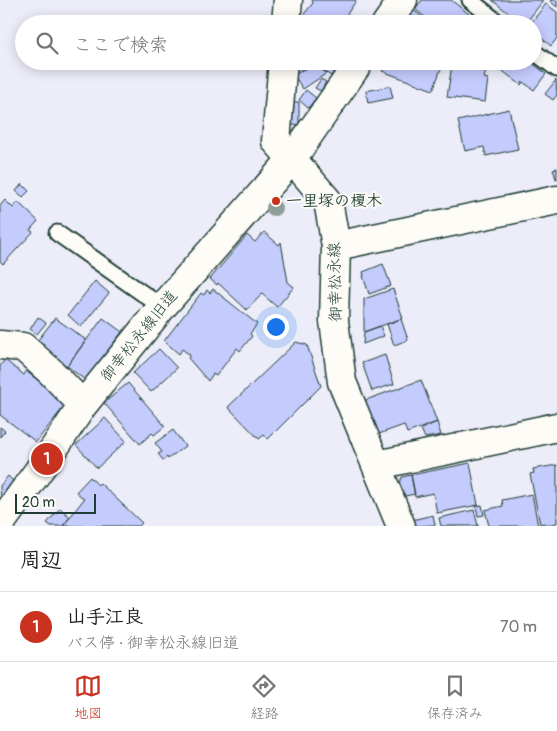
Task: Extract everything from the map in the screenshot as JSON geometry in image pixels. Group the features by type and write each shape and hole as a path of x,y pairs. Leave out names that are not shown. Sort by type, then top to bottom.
{"street":[{"path":"287,15 288,0"},
{"name":"御幸松永線","path":"282,70 276,140 328,201 336,246 334,321 342,382 401,526"},
{"path":"292,159 354,70"},
{"name":"御幸松永線旧道","path":"0,524 83,405 162,307 292,159"},
{"path":"336,246 557,200"},
{"path":"0,345 23,347 50,371 83,405"},
{"path":"377,465 557,427"}],"lane":[{"path":"470,0 489,15"},
{"path":"542,57 557,69"},
{"path":"57,233 162,307"}],"building":[{"path":"312,0 356,1 346,15 305,15 313,3"},
{"path":"422,0 451,0 469,14 422,15 415,9"},
{"path":"492,0 543,1 532,15 511,15"},
{"path":"557,0 557,7 550,1"},
{"path":"546,4 557,12 557,38 551,46 542,38 542,15 537,15"},
{"path":"412,9 420,15 408,15"},
{"path":"292,70 300,70 295,74"},
{"path":"303,70 322,70 327,73 303,89 294,75"},
{"path":"322,70 335,70 331,76"},
{"path":"382,70 441,70 433,90"},
{"path":"451,70 486,71 484,78 488,79 485,102 447,97"},
{"path":"501,70 541,70 546,74 534,90 523,82 521,85"},
{"path":"321,79 326,82 321,91 315,88"},
{"path":"556,80 557,95 553,100 545,94"},
{"path":"390,86 393,98 368,103 366,91"},
{"path":"306,90 316,98 308,108 299,100"},
{"path":"287,102 299,102 299,125 287,125"},
{"path":"509,109 518,149 486,156 484,147 465,151 458,121"},
{"path":"557,168 557,179 556,179 553,169"},
{"path":"22,184 29,191 23,197 16,191"},
{"path":"5,200 13,208 18,202 38,221 30,230 33,232 3,264 0,261 0,206"},
{"path":"264,232 279,245 281,242 288,282 294,287 277,307 262,294 247,310 218,283 217,285 210,279 247,235 255,242"},
{"path":"383,264 391,286 369,294 363,272"},
{"path":"95,281 109,293 81,327 68,315"},
{"path":"213,289 257,324 250,334 252,336 240,351 237,348 216,376 213,374 208,381 188,358 190,355 182,349 179,354 164,341 201,293 204,295 207,290 210,293"},
{"path":"393,289 403,318 364,332 364,299"},
{"path":"38,317 46,323 37,334 30,329"},
{"path":"55,318 86,340 67,366 40,349 44,344 38,340"},
{"path":"103,318 122,332 85,380 67,366"},
{"path":"401,319 408,340 394,345 387,324"},
{"path":"380,326 384,336 363,344 364,332"},
{"path":"296,342 307,345 321,386 268,439 264,435 259,439 228,407"},
{"path":"159,349 177,368 151,392 133,373"},
{"path":"385,355 394,384 372,391 362,363"},
{"path":"5,360 24,375 26,371 67,403 36,442 0,415 0,366"},
{"path":"421,380 437,422 407,433 404,425 376,435 363,401"},
{"path":"128,383 165,426 154,435 152,433 140,444 104,403"},
{"path":"105,418 126,441 97,468 76,445"},
{"path":"437,422 441,435 425,438 421,429"},
{"path":"0,427 5,431 0,437"},
{"path":"173,430 185,446 168,459 167,457 163,460 158,454 162,452 155,443"},
{"path":"470,463 478,505 437,513 433,493 415,497 411,475"},
{"path":"557,465 557,523 540,524 530,474 534,473 533,469"},
{"path":"411,475 415,494 400,497 398,486 402,477"},
{"path":"8,476 14,482 1,499 0,486"},
{"path":"90,477 98,485 100,483 142,523 139,526 63,526 84,499 76,492"},
{"path":"532,494 538,526 489,526 485,510 503,506 502,500"},
{"path":"482,505 484,515 478,516 476,506"},
{"path":"60,508 70,517 63,526 51,526 47,523"},
{"path":"474,510 478,526 441,526 439,518"},
{"path":"433,515 435,525 414,526 412,520"}],"place":[{"name":"一里塚の榎木","path":"276,201"},
{"name":"山手江良","path":"47,459"}]}
